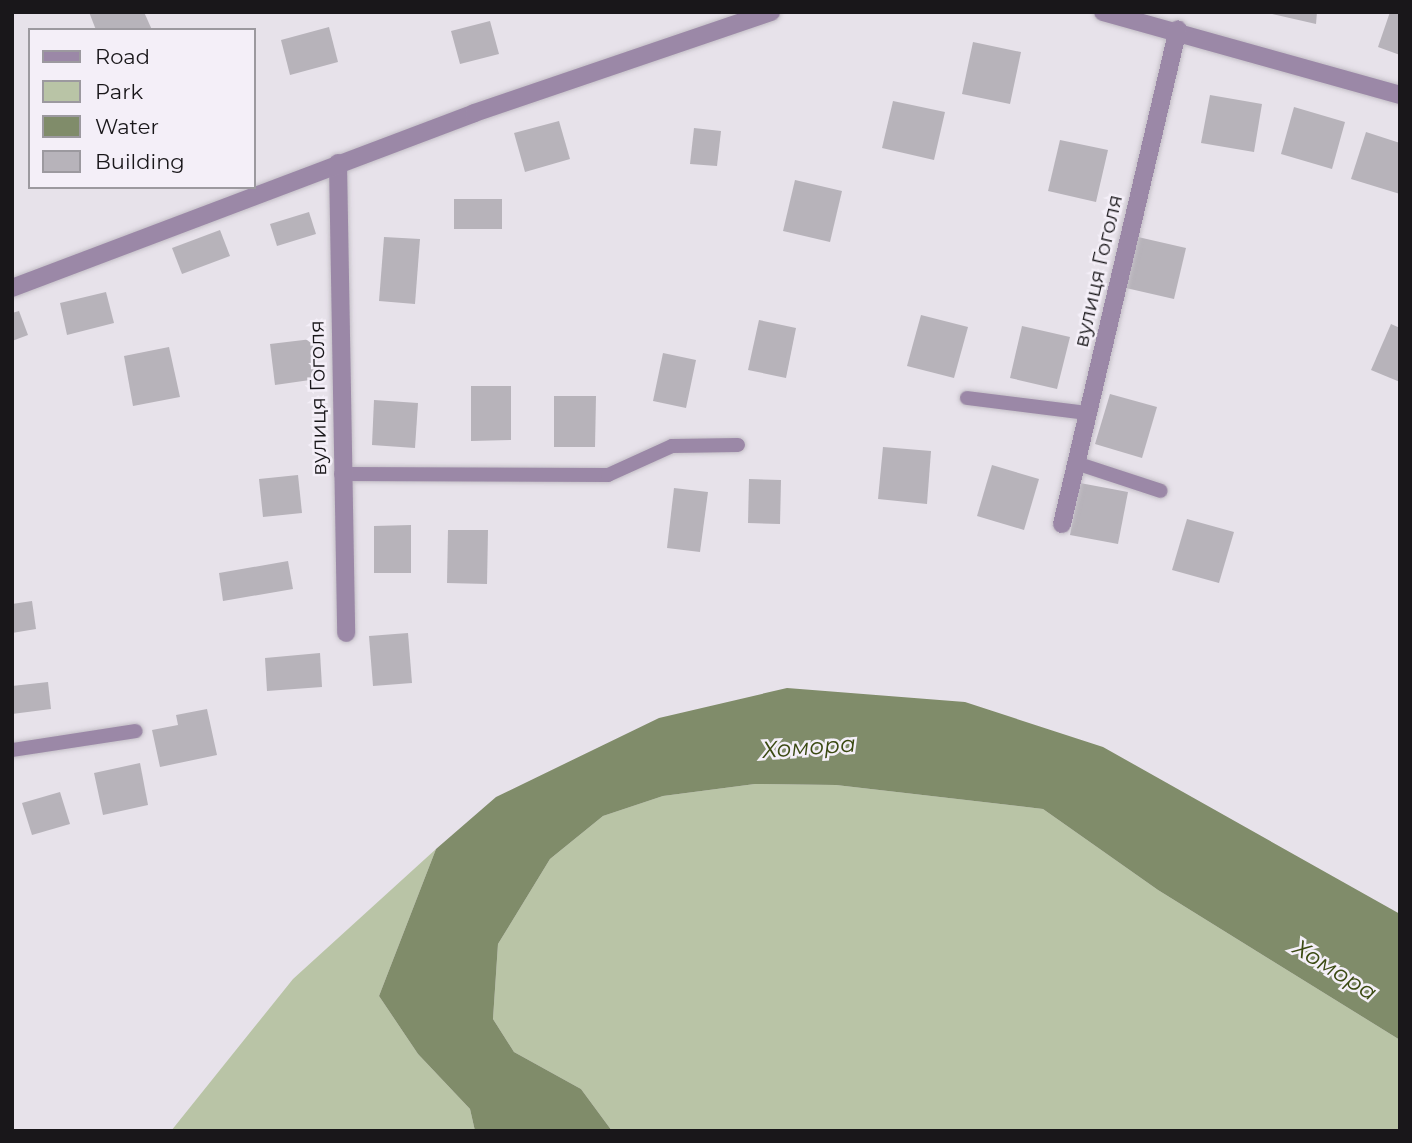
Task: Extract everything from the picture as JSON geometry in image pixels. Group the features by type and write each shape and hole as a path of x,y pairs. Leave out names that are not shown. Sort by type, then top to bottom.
{"street":[{"path":"12,288 338,163 771,12"},
{"path":"1103,12 1178,29 1400,95"},
{"name":"вулиця Гоголя","path":"1062,524 1178,29"},
{"name":"вулиця Гоголя","path":"338,163 341,474 346,633"}],"lane":[{"path":"967,398 1088,413"},
{"path":"341,474 608,475 672,446 738,445"},
{"path":"1076,463 1161,492"},
{"path":"12,750 136,731"}],"green space":[{"path":"755,784 836,785 1043,809 1158,890 1400,1040 1400,1131 612,1131 581,1089 514,1052 493,1019 498,944 550,859 603,816 663,796"},
{"path":"436,849 379,996 418,1054 470,1109 475,1131 171,1131 293,979"}],"water":[{"name":"Хомора","path":"787,688 965,702 1103,747 1400,914 1400,1040 1158,890 1043,809 836,785 755,784 663,796 603,816 550,859 498,944 493,1019 514,1052 581,1089 612,1131 475,1131 470,1109 418,1054 379,996 436,849 496,797 659,718"}],"building":[{"path":"89,12 144,12 151,28 95,28"},
{"path":"1264,12 1317,12 1316,24"},
{"path":"1390,12 1400,12 1400,55 1378,47"},
{"path":"490,21 499,54 460,64 451,31"},
{"path":"329,27 338,62 290,75 281,40"},
{"path":"973,42 1021,52 1010,104 962,94"},
{"path":"1210,95 1262,104 1254,152 1201,143"},
{"path":"893,101 945,112 934,160 882,148"},
{"path":"1294,107 1345,122 1332,169 1281,154"},
{"path":"559,121 570,159 525,172 514,133"},
{"path":"694,128 721,131 717,166 690,164"},
{"path":"1366,132 1400,143 1400,194 1351,179"},
{"path":"1060,140 1108,150 1096,202 1048,191"},
{"path":"795,180 842,191 830,242 783,231"},
{"path":"454,199 502,199 502,229 454,229"},
{"path":"309,212 316,234 277,246 270,224"},
{"path":"220,230 230,256 182,274 172,248"},
{"path":"384,237 420,239 415,304 379,301"},
{"path":"1138,237 1186,248 1174,299 1126,288"},
{"path":"106,292 114,323 67,335 60,303"},
{"path":"19,311 28,335 12,341 12,313"},
{"path":"921,315 968,327 954,378 907,366"},
{"path":"759,320 796,328 786,378 748,370"},
{"path":"1391,324 1400,328 1400,382 1371,370"},
{"path":"1022,326 1070,337 1057,389 1010,378"},
{"path":"312,339 317,379 275,385 270,344"},
{"path":"169,347 180,397 133,406 124,356"},
{"path":"663,353 696,360 686,408 653,401"},
{"path":"471,386 511,386 511,440 471,441"},
{"path":"1110,394 1157,407 1142,458 1095,444"},
{"path":"554,396 596,396 595,447 554,447"},
{"path":"374,400 418,403 415,448 372,445"},
{"path":"883,447 931,451 927,504 878,499"},
{"path":"992,465 1039,479 1024,530 977,516"},
{"path":"298,475 302,513 263,517 259,479"},
{"path":"749,479 781,480 780,524 748,523"},
{"path":"1080,483 1128,492 1118,544 1070,535"},
{"path":"674,488 708,492 700,552 667,548"},
{"path":"1187,519 1234,532 1219,583 1172,570"},
{"path":"411,525 411,573 374,573 374,526"},
{"path":"448,530 488,530 487,584 447,583"},
{"path":"288,561 293,589 223,601 219,573"},
{"path":"32,601 36,629 12,633 12,604"},
{"path":"408,633 412,683 373,686 369,636"},
{"path":"320,653 322,687 267,691 265,658"},
{"path":"48,682 51,709 12,714 12,686"},
{"path":"207,709 217,755 160,767 152,730 178,725 176,715"},
{"path":"140,763 148,805 103,815 94,773"},
{"path":"60,792 70,824 32,835 22,803"}]}
